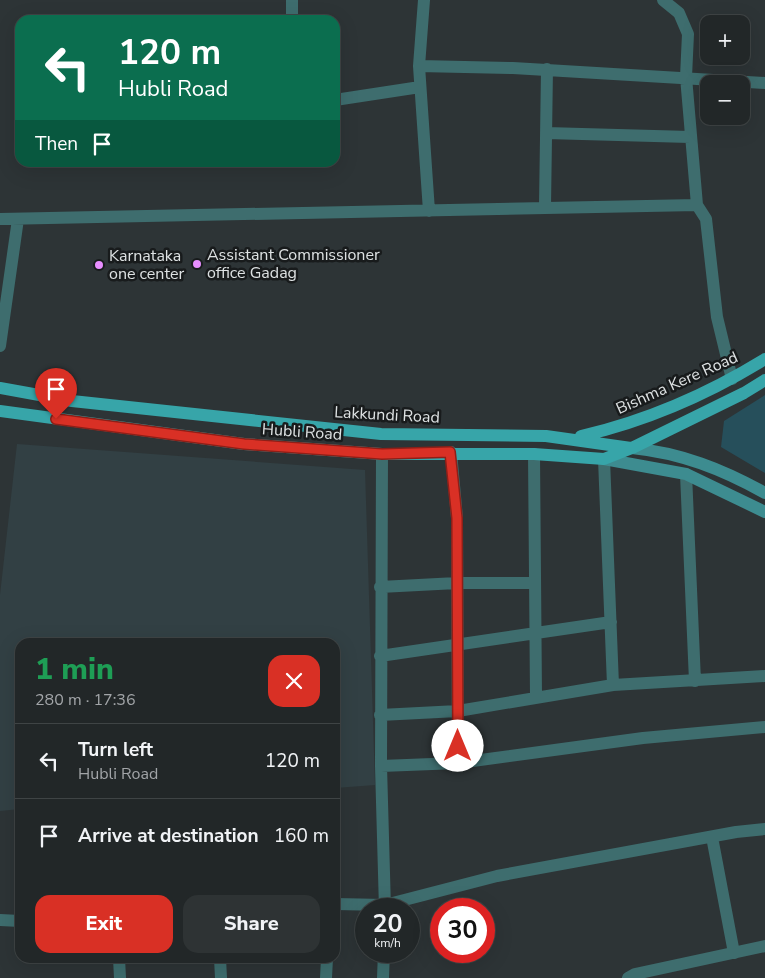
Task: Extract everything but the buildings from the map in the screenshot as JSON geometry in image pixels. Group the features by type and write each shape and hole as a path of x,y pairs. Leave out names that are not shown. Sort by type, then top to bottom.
{"main road":[{"name":"Bishma Kere Road","path":"572,439 618,428 646,417 732,379 765,359"},
{"path":"604,458 632,448 744,393 765,380"},
{"name":"Lakkundi Road","path":"0,388 72,401 382,434 546,436 572,439 674,454 711,466 765,493"},
{"name":"Hubli Road","path":"0,411 244,444 382,454 450,452 604,458"},
{"path":"604,458 686,474 765,512"}],"street":[{"path":"292,0 292,15"},
{"path":"424,0 419,66 429,211"},
{"path":"663,0 679,13 688,34 686,77 697,205 706,219 717,317 732,379"},
{"path":"419,66 547,70 765,83"},
{"path":"545,206 547,70"},
{"path":"340,99 420,87"},
{"path":"546,133 690,137"},
{"path":"0,219 429,211 545,206 697,205"},
{"path":"0,346 18,219"},
{"path":"450,452 457,518 458,763"},
{"path":"382,454 380,715 385,898"},
{"path":"534,454 533,583 536,696"},
{"path":"604,458 613,685"},
{"path":"686,474 694,681"},
{"path":"380,588 457,583 533,583"},
{"path":"380,656 457,643 611,622"},
{"path":"380,715 458,711 536,696 613,685 765,676"},
{"path":"381,766 458,763 643,738 765,727"},
{"path":"418,898 498,876 712,836 765,829"},
{"path":"712,836 734,953"},
{"path":"340,904 355,905"},
{"path":"0,920 15,921"},
{"path":"628,978 635,974 765,946"},
{"path":"119,963 120,978"},
{"path":"220,963 220,978"},
{"path":"326,978 327,963"},
{"path":"383,978 384,963"}],"shaded area":[{"path":"765,395 765,473 721,447 724,421"},
{"path":"17,444 365,470 375,785 340,788 340,638 15,638 15,810 0,811 0,595"}],"place":[{"name":"Assistant Commissioner office Gadag","path":"197,264"},
{"name":"Karnataka one center","path":"99,265"}],"route":[{"path":"56,419 244,444 382,454 450,452 457,518 458,746"}]}
